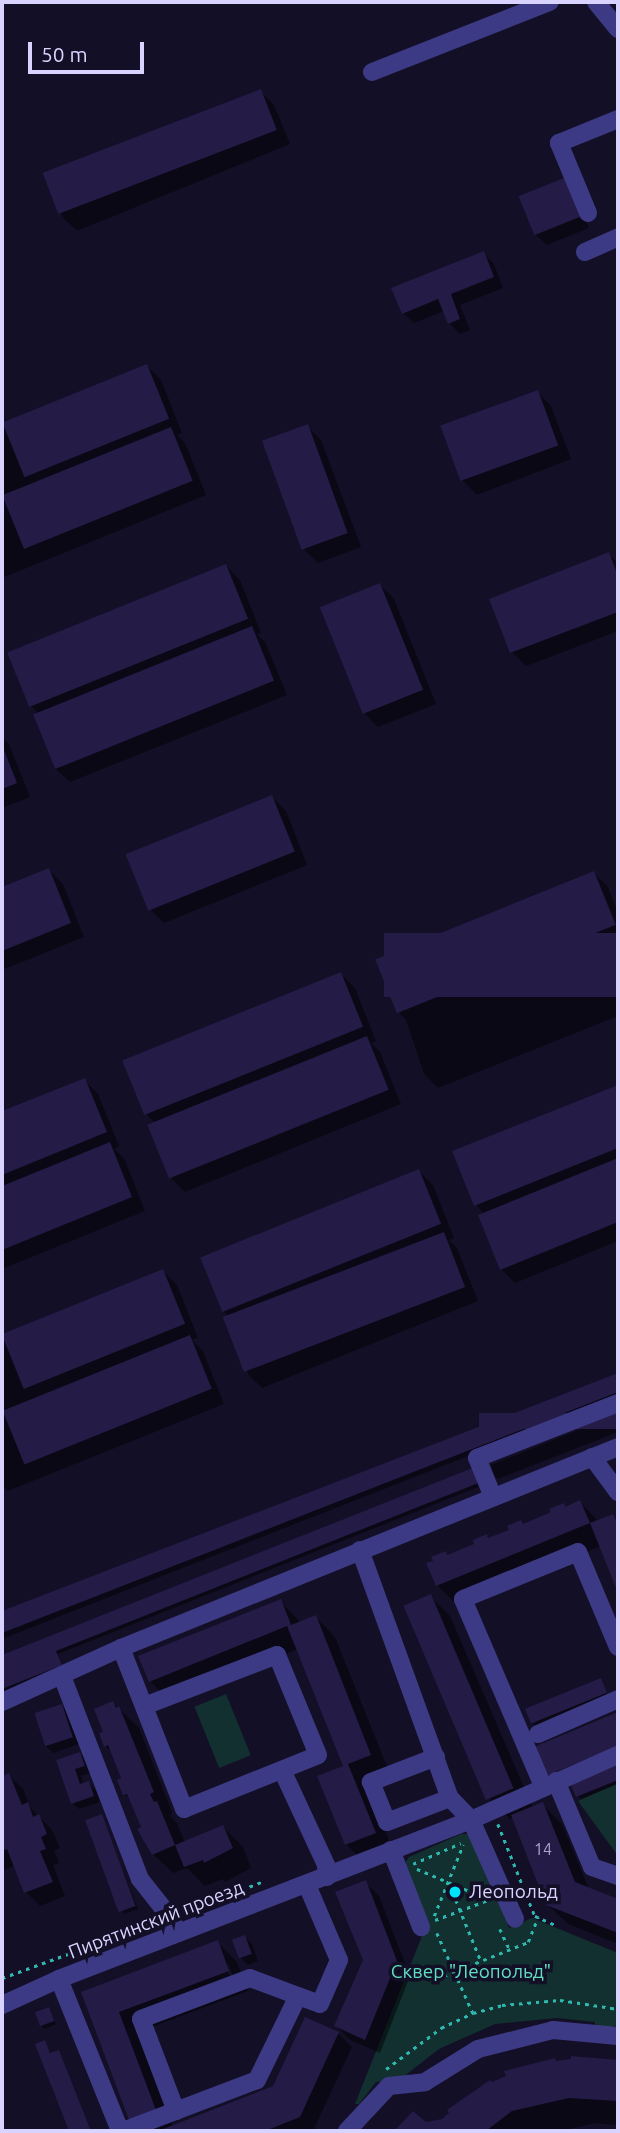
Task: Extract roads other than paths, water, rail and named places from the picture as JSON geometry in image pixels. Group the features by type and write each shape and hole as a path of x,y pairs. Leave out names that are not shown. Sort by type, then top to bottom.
{"street":[{"path":"372,72 550,2"},
{"path":"596,2 618,29"},
{"path":"588,213 559,143 618,119"},
{"path":"584,252 618,237"},
{"path":"493,1497 477,1458 618,1402"},
{"path":"2,1702 121,1648 618,1447"},
{"path":"592,1457 618,1492"},
{"path":"360,1550 450,1798 471,1820 514,1919"},
{"path":"618,1647 579,1552 463,1599 549,1784 592,1867 618,1876"},
{"path":"121,1648 184,1809 318,1755 277,1655 144,1706"},
{"path":"62,1676 140,1879 170,1917 178,1934"},
{"path":"538,1734 618,1699"},
{"name":"Пирятинский проезд","path":"2,2004 59,1979 471,1820 618,1755"},
{"path":"436,1757 371,1782 387,1822 450,1798"},
{"path":"282,1770 326,1865 327,1877"},
{"path":"391,1850 427,1920"},
{"path":"176,2111 141,2019 250,1978 320,2004 339,1960 307,1885"},
{"path":"59,1979 121,2131 257,2080 298,1996"},
{"path":"347,2131 389,2086 425,2082 478,2049 553,2030 618,2036"}],"place":[{"name":"Леопольд","path":"455,1892"}],"park label":[{"name":"Сквер \"Леопольд\"","path":"471,1972"}]}
